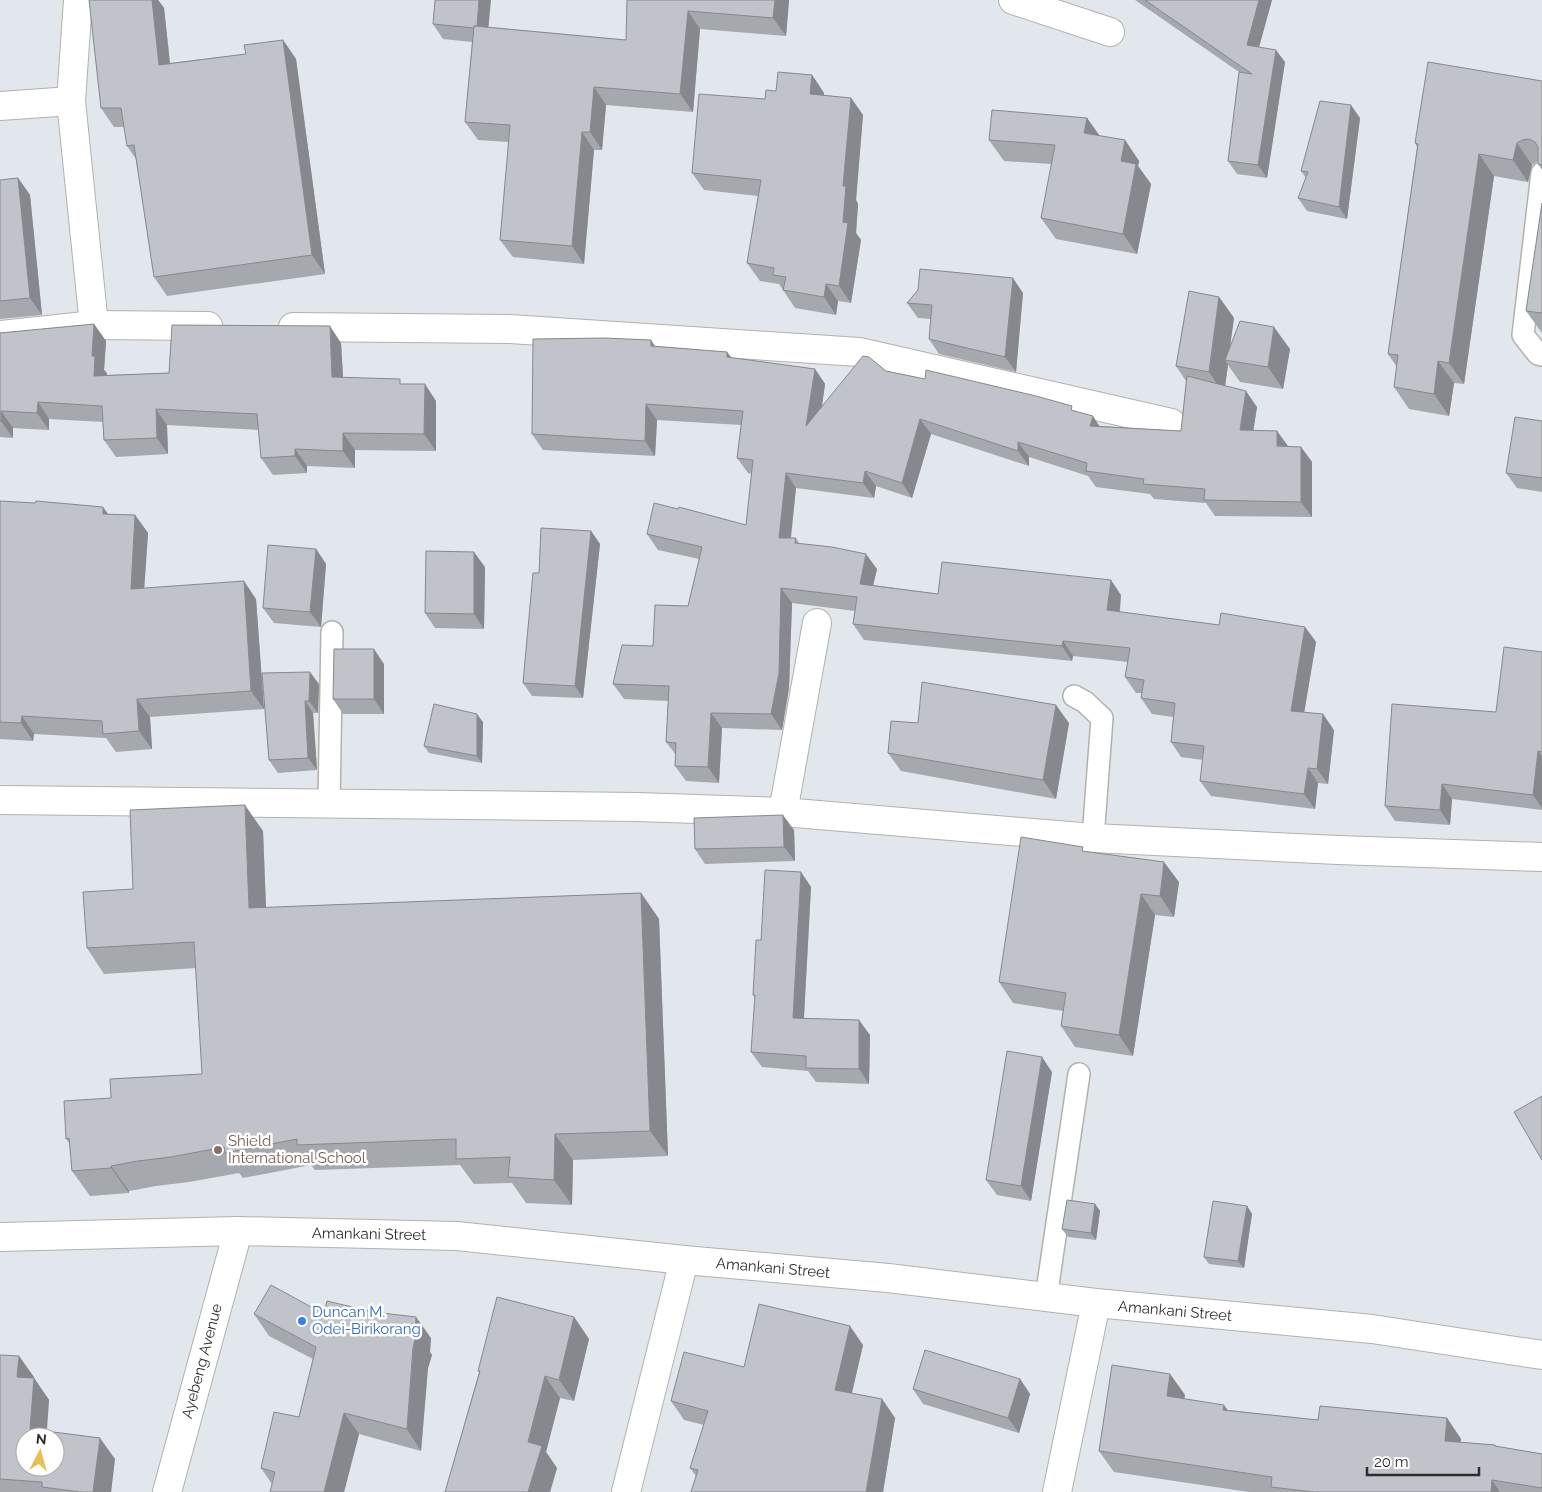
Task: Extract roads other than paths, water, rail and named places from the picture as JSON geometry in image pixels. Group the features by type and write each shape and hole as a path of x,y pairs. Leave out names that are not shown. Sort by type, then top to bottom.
{"street":[{"path":"78,0 71,101 94,325"},
{"path":"1013,0 1110,32"},
{"path":"0,106 71,101"},
{"path":"0,335 94,325 233,326"},
{"path":"273,327 510,329 859,352 1171,423"},
{"path":"784,812 817,623"},
{"path":"0,800 637,807 784,812 1093,838 1338,850 1542,857"},
{"name":"Amankani Street","path":"0,1237 238,1231 456,1236 684,1260 888,1278 1096,1304 1372,1329 1542,1355"},
{"name":"Ayebeng Avenue","path":"167,1492 238,1231"},
{"path":"626,1492 684,1260"},
{"path":"1057,1492 1096,1304"}],"lane":[{"path":"1542,173 1523,335 1538,354 1542,355"},
{"path":"329,803 332,632"},
{"path":"1074,696 1085,702 1102,718 1093,838"},
{"path":"1046,1298 1079,1074"}],"place":[{"name":"Shield International School","path":"218,1150"},
{"name":"Duncan M. Odei-Birikorang","path":"302,1321"}]}
